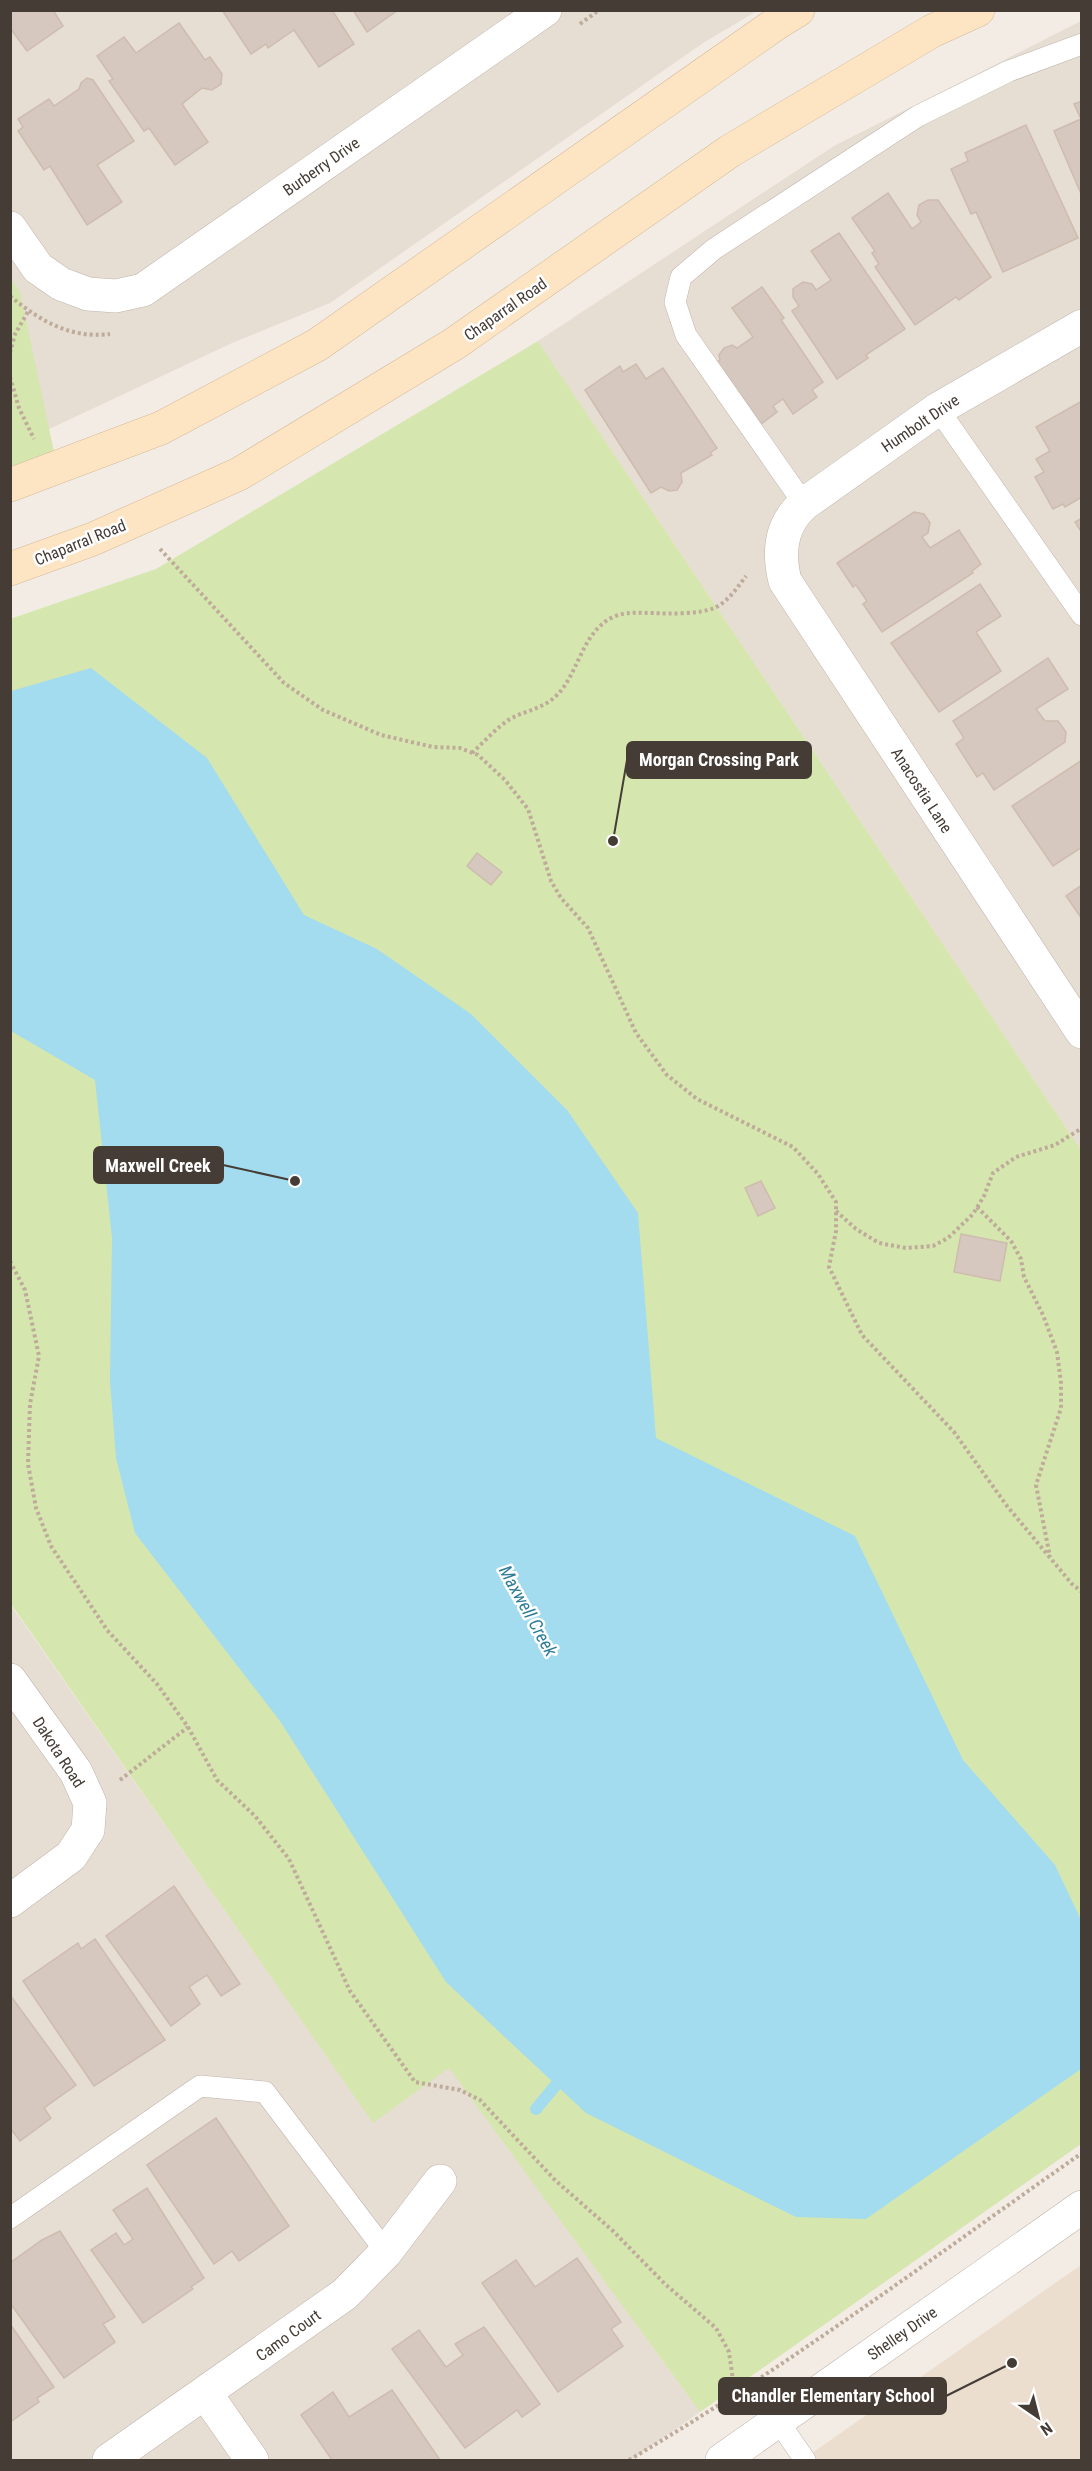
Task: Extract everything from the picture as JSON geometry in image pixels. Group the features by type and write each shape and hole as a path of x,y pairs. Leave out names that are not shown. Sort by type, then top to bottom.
{"main road":[{"path":"10,485 161,428 317,345 798,10"},
{"name":"Chaparral Road","path":"10,569 93,539 239,474 454,344 730,151 932,31 978,10"}],"street":[{"name":"Burberry Drive","path":"54,280 88,294 116,296 143,290 545,10"},
{"path":"10,228 38,268 54,280"},
{"name":"Humbolt Drive","path":"780,553 788,524 804,504 938,409 1082,326"},
{"name":"Anacostia Lane","path":"780,553 785,581 1082,1032"},
{"name":"Dakota Road","path":"10,1680 76,1772 89,1816"},
{"path":"10,1900 71,1856 89,1816"},
{"name":"Camo Court","path":"110,2460 345,2294 386,2252 440,2181"},
{"name":"Shelley Drive","path":"722,2460 1082,2206"},
{"path":"206,2394 252,2460"}],"lane":[{"path":"804,504 686,335 675,302 681,277 714,249 918,116 1009,72 1082,44"},
{"path":"938,409 1082,615"},
{"path":"10,2218 200,2086 265,2092 386,2252"},
{"path":"778,2421 806,2460"}],"path":[{"path":"10,353 15,334 28,311 54,280"},
{"path":"10,377 19,408 35,442"},
{"path":"156,544 285,683 323,710 381,735 433,747 460,748 478,755 505,780 528,809 551,881 561,898 588,928 636,1034 667,1075 697,1099 793,1147 818,1174 836,1202 836,1231 829,1267 862,1335 954,1432 1008,1506 1072,1584 1082,1592"},
{"path":"472,753 510,719 545,706 556,697 567,685 576,660 595,632 613,617 633,612 675,613 712,609 728,598 747,575 780,553"},
{"path":"836,1211 856,1229 879,1243 906,1248 933,1246 948,1238 977,1207 993,1173 1016,1157 1055,1145 1082,1128"},
{"path":"977,1207 1011,1241 1021,1259 1024,1277 1043,1315 1057,1352 1061,1408 1036,1485 1050,1558"},
{"path":"10,1261 25,1290 39,1356 30,1404 28,1464 36,1508 51,1546 107,1630 157,1684 188,1727 216,1780 255,1816 289,1859 350,1991 415,2082 460,2090 480,2100 555,2180 613,2230 665,2284 716,2328 729,2352 735,2394"},
{"path":"89,1816 188,1727"},
{"path":"629,2460 790,2358 1082,2153"}],"shaded area":[{"path":"10,11 757,11 703,43 330,303 232,343 11,447"},
{"path":"1081,21 1081,1150 538,341 834,146"},
{"path":"10,1604 373,2122 449,2067 700,2412 631,2460 11,2460"},
{"path":"1081,2265 1081,2460 802,2460"}],"green space":[{"path":"10,278 20,292 54,452 10,471"},
{"path":"538,341 1081,1150 1081,2144 700,2412 449,2068 373,2123 11,1604 10,619 156,569"}],"water":[{"path":"91,668 207,758 304,915 377,949 471,1014 567,1110 638,1213 656,1438 855,1536 963,1760 1055,1865 1081,1920 1081,2069 866,2219 796,2217 586,2113 446,1982 280,1721 135,1533 116,1458 110,1381 112,1238 95,1080 11,1031 11,691"}],"building":[{"path":"10,10 53,10 63,26 27,51 10,28"},
{"path":"222,10 332,10 354,44 319,67 294,30 268,48 266,44 251,54"},
{"path":"353,10 398,10 367,32"},
{"path":"179,23 205,60 210,57 222,74 221,84 212,90 202,88 182,104 208,142 175,165 149,128 144,131 109,81 113,79 97,56 124,37 136,53"},
{"path":"87,78 93,80 134,141 97,165 122,202 87,225 50,166 44,170 18,131 23,127 18,119 49,99 54,106 79,89 81,83"},
{"path":"1082,101 1082,196 1054,131 1081,119 1074,104"},
{"path":"1026,125 1078,238 1003,272 976,212 971,214 951,169 968,161 965,153"},
{"path":"888,193 912,229 921,222 917,215 919,205 928,200 938,200 991,277 959,300 956,297 915,325 875,267 879,264 872,253 875,251 852,218"},
{"path":"839,233 905,329 866,355 868,358 837,379 792,311 799,306 793,297 793,289 803,282 812,284 816,290 831,280 811,251"},
{"path":"762,287 784,318 781,320 823,382 812,390 817,397 793,414 783,399 773,406 777,412 761,424 717,362 724,348 732,345 737,348 753,337 732,308"},
{"path":"636,364 646,379 663,368 717,448 710,453 712,455 681,473 682,482 677,490 669,491 661,487 651,493 585,390 620,366 623,372"},
{"path":"1082,401 1082,497 1065,507 1063,504 1053,509 1035,477 1044,472 1036,459 1050,451 1036,427"},
{"path":"914,512 924,514 930,523 928,533 922,537 930,548 959,530 981,564 972,571 973,573 882,632 863,604 867,601 856,585 853,587 837,563"},
{"path":"1082,518 1082,533 1075,522"},
{"path":"980,584 1001,616 976,632 1001,671 939,712 891,643"},
{"path":"1048,658 1068,689 1036,709 1045,721 1058,721 1066,732 1065,742 994,790 983,773 977,777 956,744 964,738 953,721"},
{"path":"1082,760 1082,847 1053,866 1012,806"},
{"path":"477,853 502,872 491,885 467,866"},
{"path":"1082,885 1082,919 1066,896"},
{"path":"761,1181 775,1208 758,1216 745,1188"},
{"path":"961,1234 1007,1243 1000,1281 954,1272"},
{"path":"174,1886 240,1984 221,1996 207,1975 189,1987 200,2004 171,2026 106,1936"},
{"path":"95,1939 165,2040 94,2086 23,1981 78,1943 81,1949"},
{"path":"10,1995 76,2085 44,2108 51,2118 20,2141 10,2128"},
{"path":"216,2118 289,2226 239,2261 232,2251 214,2264 147,2165"},
{"path":"147,2188 204,2278 191,2287 193,2289 143,2323 91,2250 116,2233 124,2245 133,2239 113,2210"},
{"path":"60,2231 115,2317 103,2324 115,2342 64,2378 10,2303 10,2263 42,2240"},
{"path":"577,2258 621,2322 611,2329 623,2346 558,2392 482,2283 516,2260 535,2287"},
{"path":"10,2324 54,2387 37,2398 39,2402 10,2422"},
{"path":"484,2327 540,2404 522,2417 517,2410 465,2448 392,2349 419,2330 446,2367 463,2355 455,2344"},
{"path":"392,2390 440,2460 332,2460 301,2415 333,2392 349,2417"}],"waterway":[{"name":"Maxwell Creek","path":"536,2109 556,2085 563,2070"}],"place":[{"name":"Morgan Crossing Park","path":"613,841"},
{"name":"Maxwell Creek","path":"295,1181"},
{"name":"Chandler Elementary School","path":"1012,2363"}]}
